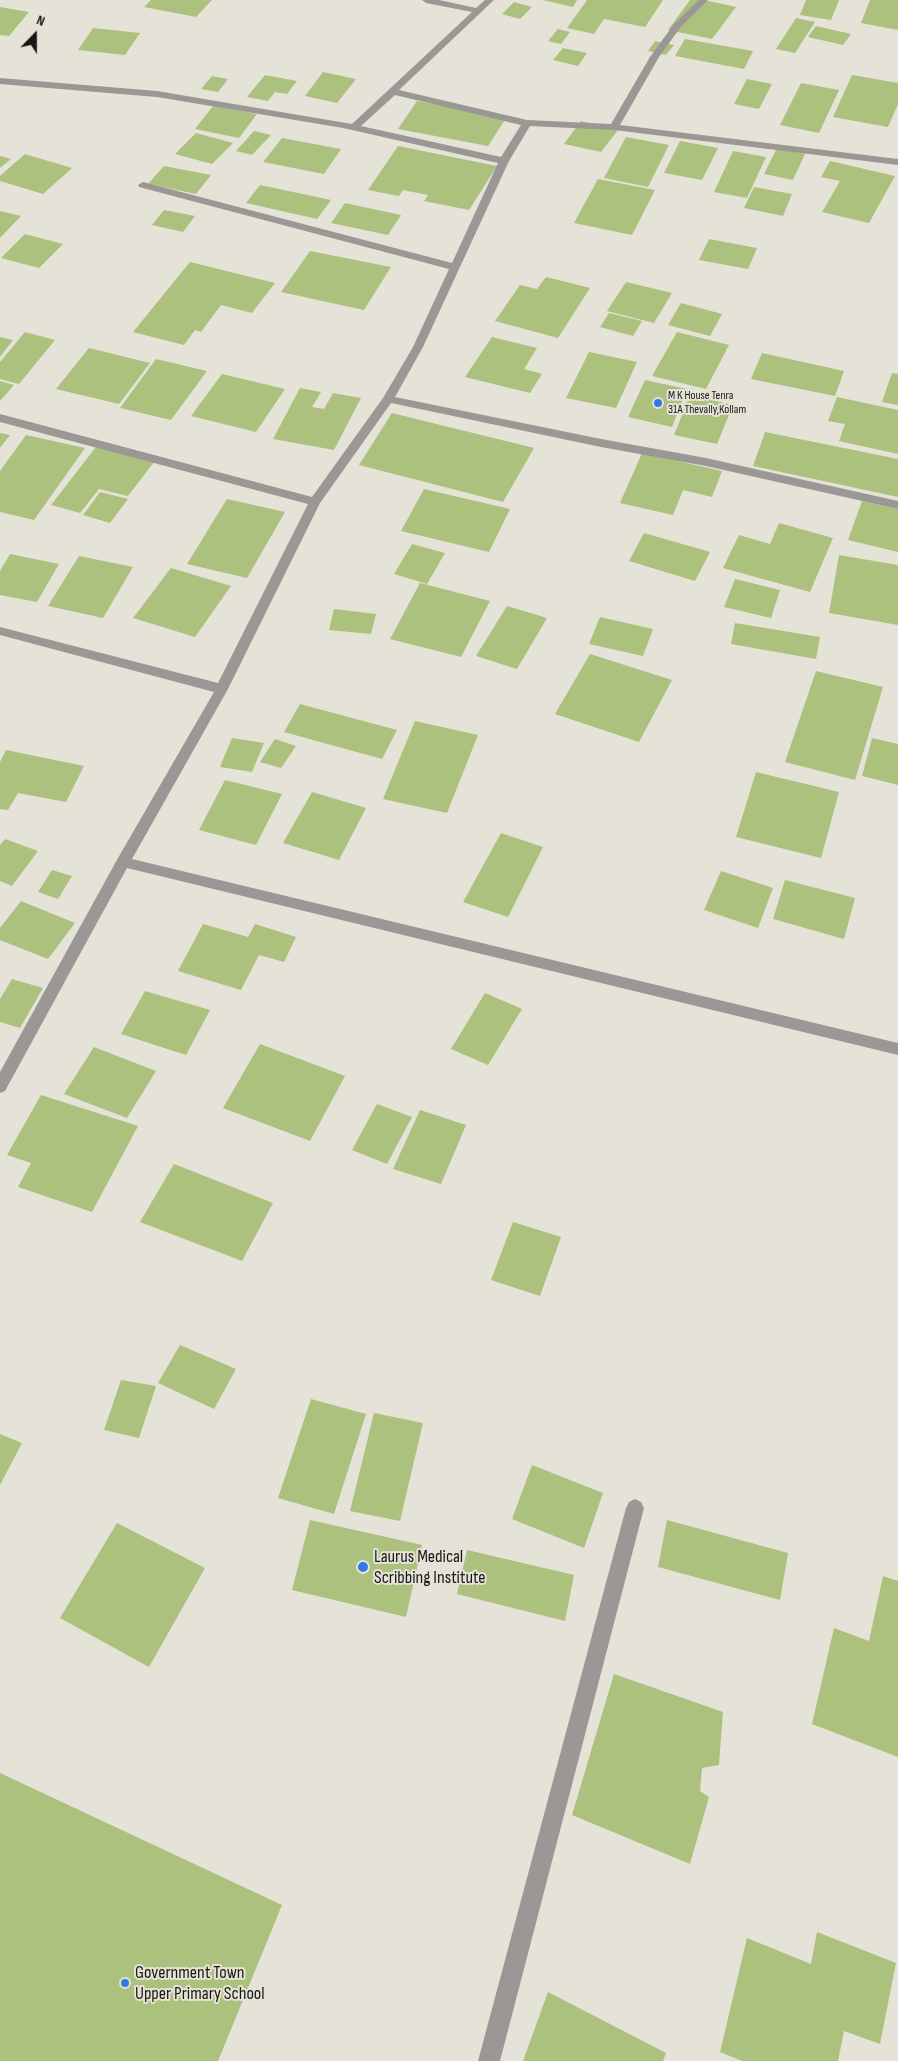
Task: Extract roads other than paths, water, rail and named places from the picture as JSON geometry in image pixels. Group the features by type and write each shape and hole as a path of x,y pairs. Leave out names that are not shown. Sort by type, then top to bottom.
{"street":[{"path":"426,0 478,11"},
{"path":"354,128 490,0"},
{"path":"614,127 655,57 678,26 704,0"},
{"path":"0,81 157,94 354,128 504,161"},
{"path":"394,92 527,123 614,127 898,162"},
{"path":"0,1086 123,862 222,689 314,502 388,399 418,347 504,161 527,123"},
{"path":"143,185 455,267"},
{"path":"388,399 601,443 698,460 898,505"},
{"path":"0,418 314,502"},
{"path":"0,631 222,689"},
{"path":"123,862 898,1049"},
{"path":"489,2061 635,1508"}],"place":[{"name":"M K House Tenra 31A Thevally,Kollam","path":"658,403"},
{"name":"Laurus Medical Scribbing Institute","path":"363,1567"},
{"name":"Government Town Upper Primary School","path":"125,1983"}]}
